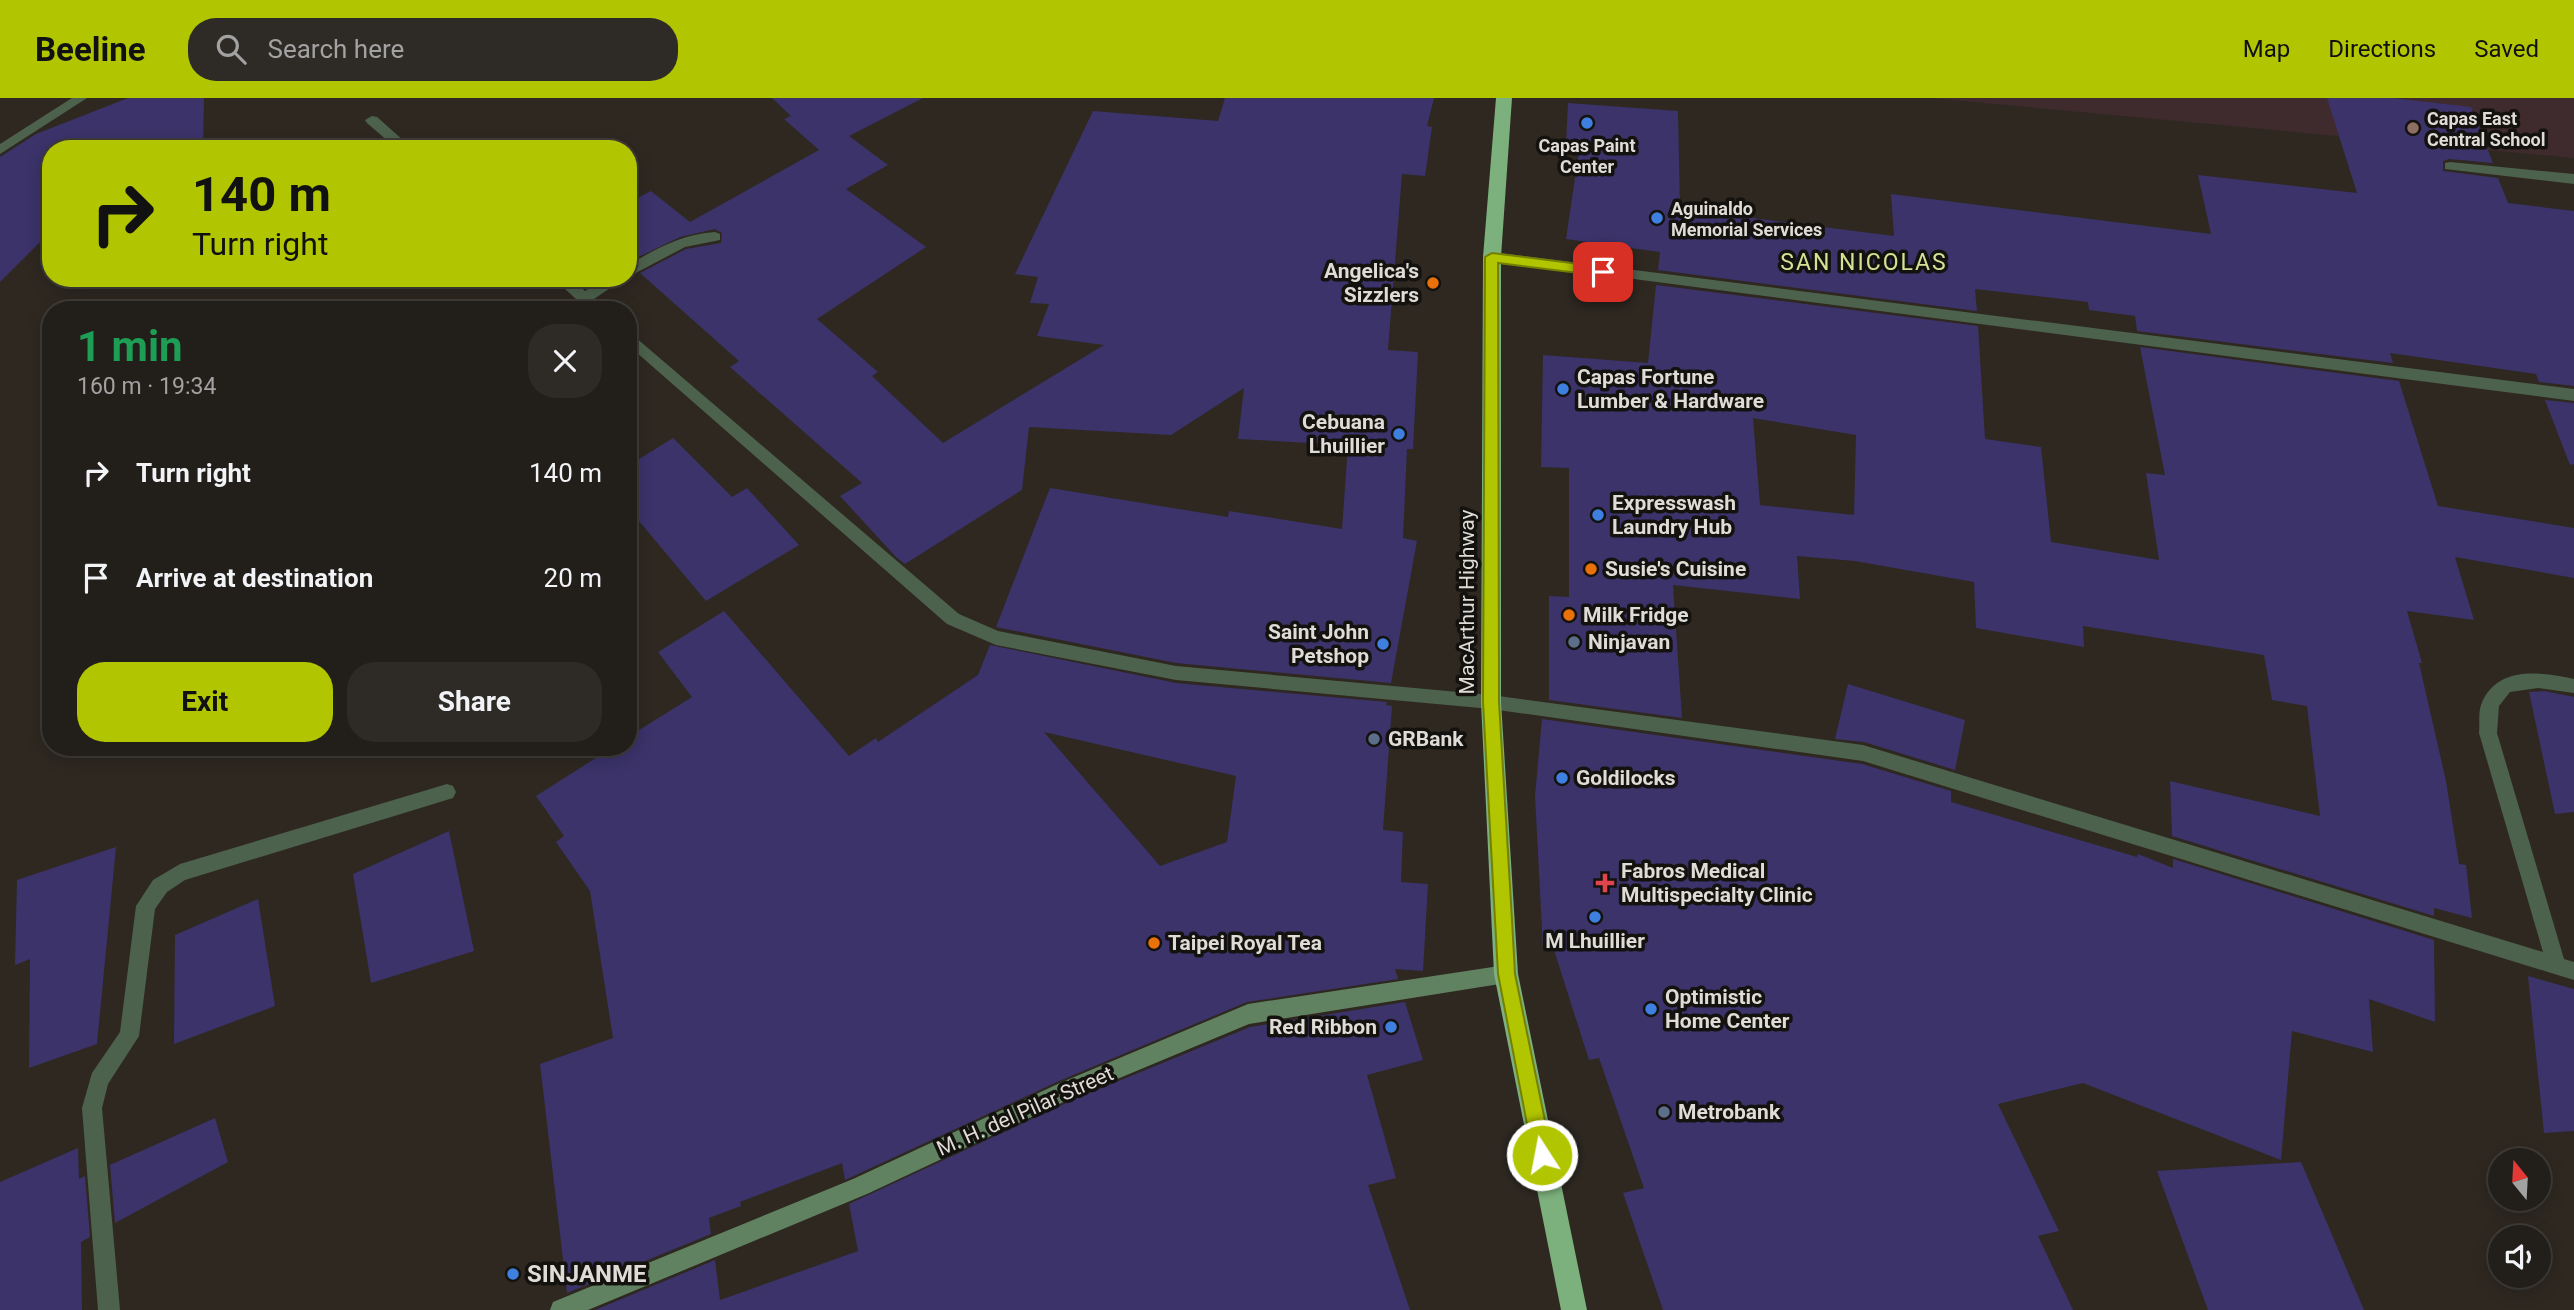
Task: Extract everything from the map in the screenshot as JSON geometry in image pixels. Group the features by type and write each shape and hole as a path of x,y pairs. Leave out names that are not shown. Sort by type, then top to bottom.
{"highway":[{"name":"MacArthur Highway","path":"1504,98 1492,257 1491,702 1506,974 1574,1310"}],"street":[{"path":"0,150 81,98"},
{"path":"372,120 395,140"},
{"path":"2450,166 2574,179"},
{"path":"637,267 692,237 715,237"},
{"path":"1492,257 2574,395"},
{"path":"571,287 588,301"},
{"path":"584,298 603,287"},
{"path":"637,344 953,619 986,633 1176,673 1491,702 1863,752 2574,971"},
{"path":"2556,965 2488,733 2489,705 2499,690 2530,678 2574,685"},
{"path":"109,1310 92,1108 99,1080 129,1036 146,906 160,886 180,873 446,792"},
{"name":"M. H. del Pilar Street","path":"561,1310 860,1186 1067,1090 1248,1014 1506,974"}],"shaded area":[{"name":"Capas East Central School","path":"1931,98 2574,98 2574,158"}],"building":[{"path":"128,98 204,98 203,140 42,140 42,240 0,282 0,157 36,134"},
{"path":"772,98 923,98 849,136 888,165 846,189 926,247 817,319 878,372 872,376 943,443 1104,345 1037,336 1049,304 1030,303 1038,277 1015,274 1093,111 1218,121 1225,98 1434,98 1427,126 1432,127 1425,176 1402,174 1388,350 1418,352 1413,449 1407,449 1403,538 1417,541 1391,683 1176,663 996,627 1050,488 1228,517 1229,511 1342,529 1348,445 1238,439 1244,388 1171,435 1029,427 1022,490 905,564 896,557 840,496 862,483 730,367 739,361 640,273 686,249 721,243 722,233 715,229 680,237 637,258 637,198 651,191 690,222 819,150 784,119 791,116"},
{"path":"2327,98 2392,98 2471,107 2493,163 2449,159 2443,161 2443,171 2498,178 2508,203 2574,211 2574,386 2539,382 2536,374 2390,353 2393,363 2137,331 2135,316 2089,310 2088,302 1975,289 1977,311 1658,270 1660,252 1566,239 1580,144 1566,143 1568,103 1678,111 1680,209 1894,236 1891,194 2211,234 2198,175 2357,193"},
{"path":"1656,285 1978,326 1985,439 2041,447 2051,542 2159,560 2146,473 2165,475 2140,347 2399,381 2438,506 2574,528 2574,578 2455,557 2474,620 2407,611 2422,663 2419,663 2446,781 2459,864 2466,865 2472,918 2434,908 2434,916 2172,836 2170,781 2320,816 2307,706 2272,700 2264,655 2083,626 2084,647 1976,628 1974,582 1855,561 1797,556 1800,599 1673,585 1682,718 1549,700 1549,596 1569,597 1569,468 1541,467 1543,355 1648,363","holes":["1753,418 1856,435 1854,515 1760,505"]},
{"path":"2545,400 2574,403 2574,464 2570,465"},
{"path":"673,438 732,497 747,488 799,545 706,601 637,519 637,460"},
{"path":"724,611 849,756 876,738 878,742 978,675 990,645 1176,683 1387,702 1386,705 1392,706 1383,830 1403,832 1401,882 1428,884 1423,971 1395,969 1398,979 1247,1002 1059,1081 845,1180 842,1163 740,1202 741,1206 709,1218 711,1234 567,1293 540,1064 613,1038 590,891 556,842 564,836 536,796 599,756 637,756 637,731 692,697 658,652","holes":["1044,732 1236,776 1227,842 1160,866"]},
{"path":"1848,684 1965,720 1955,770 1864,742 1835,739"},
{"path":"2544,691 2574,697 2574,812 2555,814 2529,692"},
{"path":"1542,719 1862,764 1951,791 1951,802 2137,857 2138,854 2173,868 2173,859 2434,940 2435,1022 2369,999 2373,1052 2292,1031 2281,1160 2083,1083 1998,1104 2059,1231 2038,1236 2073,1310 1663,1310 1623,1193 1644,1188 1599,1058 1589,1060 1554,950 1543,949 1535,796"},
{"path":"449,831 474,951 371,983 353,874"},
{"path":"116,847 97,1044 29,1068 30,959 15,965 17,880"},
{"path":"258,899 275,1006 174,1044 175,935"},
{"path":"2528,976 2574,989 2574,1131 2544,1133"},
{"path":"1405,1002 1423,1060 1367,1075 1396,1178 1368,1185 1410,1310 595,1310 715,1260 720,1300 858,1251 849,1204 1075,1099 1250,1027"},
{"path":"215,1118 228,1162 115,1223 110,1165"},
{"path":"78,1148 79,1179 85,1176 90,1237 81,1242 82,1310 0,1310 0,1182"},
{"path":"2301,1162 2364,1310 2208,1310 2157,1171"}],"place":[{"name":"Capas Paint Center","path":"1587,123"},
{"name":"Capas East Central School","path":"2413,128"},
{"name":"Aguinaldo Memorial Services","path":"1657,218"},
{"name":"Angelica's Sizzlers","path":"1433,283"},
{"name":"Capas Fortune Lumber & Hardware","path":"1563,389"},
{"name":"Cebuana Lhuillier","path":"1399,434"},
{"name":"Expresswash Laundry Hub","path":"1598,515"},
{"name":"Susie's Cuisine","path":"1591,569"},
{"name":"Milk Fridge","path":"1569,615"},
{"name":"Ninjavan","path":"1574,642"},
{"name":"Saint John Petshop","path":"1383,644"},
{"name":"GRBank","path":"1374,739"},
{"name":"Goldilocks","path":"1562,778"},
{"name":"Fabros Medical Multispecialty Clinic","path":"1605,883"},
{"name":"M Lhuillier","path":"1595,917"},
{"name":"Taipei Royal Tea","path":"1154,943"},
{"name":"Optimistic Home Center","path":"1651,1009"},
{"name":"Red Ribbon","path":"1391,1027"},
{"name":"Metrobank","path":"1664,1112"},
{"name":"SINJANME","path":"513,1274"}],"district":[{"name":"SAN NICOLAS","path":"1864,262"}],"route":[{"path":"1542,1155 1506,974 1491,702 1492,257 1603,272"}]}
